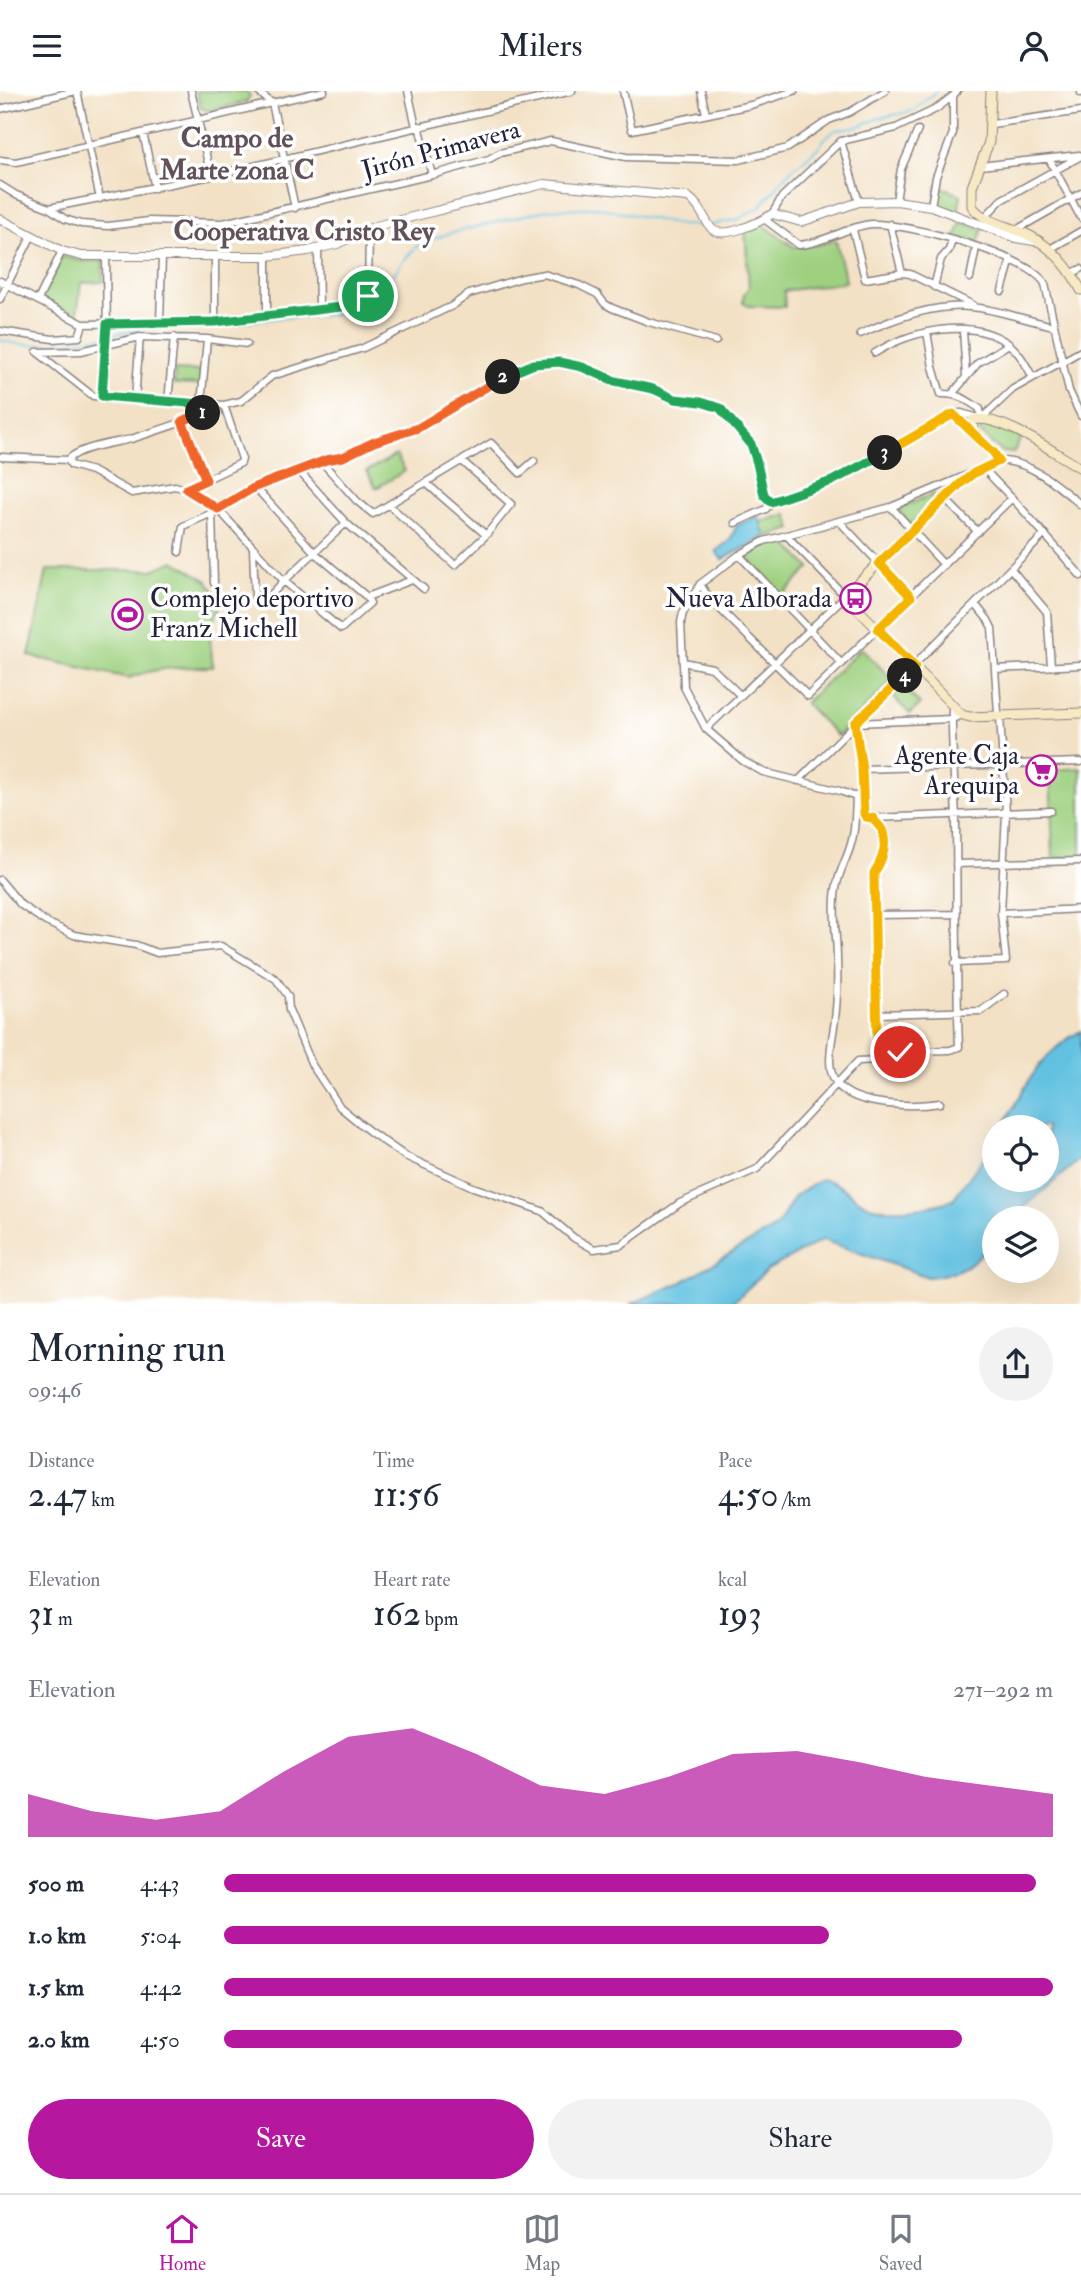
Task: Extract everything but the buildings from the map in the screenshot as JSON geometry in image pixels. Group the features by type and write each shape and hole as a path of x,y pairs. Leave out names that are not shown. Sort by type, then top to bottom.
{"main road":[{"path":"991,91 992,124 989,142 972,187 971,201 977,213 1050,249 1077,271 1081,290"},
{"path":"1081,468 1054,454 1022,432 981,419 974,420 971,423 972,431 999,461 979,471 845,596 962,715 970,717 1081,713"}],"street":[{"path":"0,109 77,91 100,199"},
{"path":"191,91 211,176"},
{"path":"257,91 272,103 295,208"},
{"path":"0,160 16,162 272,103 291,95 324,91"},
{"path":"408,91 432,175"},
{"path":"49,208 211,176 542,94 572,91"},
{"path":"623,91 632,130 762,101 794,91"},
{"path":"701,91 706,114"},
{"path":"760,91 762,101"},
{"name":"Jirón Primavera","path":"0,184 16,195 81,224 108,226 149,221 233,222 432,175 489,159 500,153 551,141 626,157 745,160 788,148 829,120 850,112 885,91"},
{"path":"768,217 782,197 841,141 896,128 936,109 955,94"},
{"path":"931,206 936,177 953,133 955,94"},
{"path":"992,124 1081,111"},
{"path":"896,201 901,169 918,130"},
{"path":"143,133 155,188"},
{"path":"841,141 859,202"},
{"path":"980,166 1081,155"},
{"path":"985,217 1001,200 1081,155"},
{"path":"1049,159 1081,218"},
{"path":"0,219 62,251 81,256 267,256 318,249 337,244 369,229 544,184 688,197 696,204 710,226 720,233 768,217 801,222 859,202 896,201 931,206 1016,238 1040,242"},
{"path":"1016,230 1081,193"},
{"path":"768,217 799,245 817,243 868,224 890,225 920,230 1011,259 1038,273 1042,279 1069,391 1081,415"},
{"path":"890,225 902,273"},
{"path":"3,283 83,324 107,326 215,322 341,307 368,296 369,229"},
{"path":"853,230 865,279 910,274 978,308 1054,326"},
{"path":"1050,249 1081,231"},
{"path":"0,299 3,283 32,235"},
{"path":"934,287 941,259 949,250 952,240"},
{"path":"970,278 976,248"},
{"path":"318,249 319,309"},
{"path":"38,300 62,251"},
{"path":"102,396 107,344 106,256"},
{"path":"160,323 162,256"},
{"path":"267,256 267,314"},
{"path":"215,257 215,322"},
{"path":"1002,291 1011,259"},
{"path":"247,344 207,339 140,337 81,351 37,352 91,395 224,405 241,401 272,376 363,348 452,306 470,294 544,274 579,285 597,294 612,308 649,322 716,341"},
{"path":"860,334 889,320 906,316 950,308 978,308"},
{"path":"0,331 53,339 79,337 83,324"},
{"path":"963,330 966,376"},
{"path":"875,353 887,345 928,333 983,331 1009,344 1023,359 1032,376"},
{"path":"928,333 933,367 941,394 953,393 980,409 981,419"},
{"path":"135,399 140,337"},
{"path":"168,402 174,337"},
{"path":"201,404 207,339"},
{"path":"953,393 978,363 1009,344"},
{"path":"981,419 1013,389 1032,376 1081,351"},
{"path":"179,552 183,526 255,487 418,428 519,369 534,364 559,362 582,367 615,381 653,389 675,399 701,402 720,408 751,444 764,495 771,502"},
{"path":"68,460 84,451 202,414 213,405"},
{"path":"186,489 241,463 224,405"},
{"path":"735,523 766,509 771,502 832,481 953,414 961,413 981,419"},
{"path":"953,414 972,431"},
{"path":"182,421 206,480"},
{"path":"322,462 357,501 373,514 491,443 520,473 534,461"},
{"path":"0,457 68,460"},
{"path":"68,460 71,465 92,471 132,493 176,486 186,489 215,511 284,581 341,629 370,603 367,597 315,553 255,487"},
{"path":"389,505 455,565 486,535 511,504 462,461"},
{"path":"999,461 1015,462 1035,471 1081,505"},
{"path":"299,471 346,523 424,589"},
{"path":"864,800 763,772 706,729 684,687 681,622 683,613 700,584 738,555 764,541 891,507 979,471 1012,498 1045,534 1078,564 1081,576"},
{"path":"426,483 486,535"},
{"path":"700,584 709,598 808,696 1012,498"},
{"path":"946,500 978,532"},
{"path":"891,507 944,565"},
{"path":"214,583 215,511"},
{"path":"839,521 911,597"},
{"path":"253,549 257,601 263,603 346,523"},
{"path":"798,781 915,667 1045,534"},
{"path":"706,729 845,596 786,535"},
{"path":"738,555 842,664"},
{"path":"1011,569 1047,612 1051,666"},
{"path":"367,597 412,580"},
{"path":"955,963 1006,961 1001,913 1006,813 1000,716 992,628 988,619 975,605"},
{"path":"683,662 712,668 740,695"},
{"path":"995,669 1081,665"},
{"path":"0,880 21,905 46,922 74,935 136,945 157,953 221,946 276,979 289,996 289,1010 320,1080 333,1099 349,1115 405,1156 461,1182 542,1211 575,1238 596,1249 621,1245 680,1203 757,1169 798,1128 836,1083 859,1062 956,1050 959,1047 955,963 956,815 952,705"},
{"path":"855,723 952,719 962,715"},
{"path":"855,723 866,817 1051,811"},
{"path":"862,769 1081,762"},
{"path":"856,796 853,841 836,890 835,1024 830,1062 836,1083 848,1094 879,1103 940,1103"},
{"path":"873,818 882,828 884,845 882,861 874,873 877,1047 884,1052 900,1055"},
{"path":"956,864 1081,861"},
{"path":"1001,913 1081,909"},
{"path":"874,915 955,914"},
{"path":"877,1014 981,1011 1004,994"},
{"path":"900,1055 901,1076"}],"green space":[{"path":"196,91 246,91 250,95 247,102 208,111 201,108"},
{"path":"937,185 961,195 958,213 935,203"},
{"path":"961,222 983,229 978,243 956,236"},
{"path":"762,224 794,247 836,240 846,282 784,291 785,307 749,306 743,303 744,294 749,287 745,230"},
{"path":"62,256 80,261 103,261 103,282 81,283 77,316 41,298"},
{"path":"175,370 201,371 200,385 174,384"},
{"path":"980,423 1022,437 1013,453 1002,452 977,430"},
{"path":"396,455 405,471 376,488 367,471"},
{"path":"934,494 938,499 911,525 897,509"},
{"path":"787,514 792,529 765,537 760,522"},
{"path":"782,539 810,568 782,596 744,556 765,543"},
{"name":"Complejo deportivo Franz Michell","path":"174,561 208,581 215,593 224,599 209,629 213,667 160,670 129,678 29,656 47,570 153,570"},
{"path":"861,648 893,680 837,736 805,703"},
{"path":"902,686 920,704 910,714 892,696"},
{"path":"1081,768 1081,857 1053,858 1050,770"}],"water":[{"path":"758,516 765,537 722,560 716,551 730,540 737,525"},
{"path":"1081,1031 1081,1158 1059,1177 1059,1115 1010,1115 1034,1072 1066,1040"},
{"path":"982,1160 982,1192 1042,1192 1026,1206 982,1206 982,1253 974,1261 953,1272 928,1277 823,1240 767,1270 731,1304 631,1304 680,1283 777,1226 795,1196 822,1179 837,1184 863,1203 878,1208 912,1209 953,1199"}],"waterway":[{"path":"712,225 739,219 760,207 792,169 836,130 913,111 936,91"},
{"path":"110,335 142,329 218,326 353,311 382,291 419,244 451,233 546,210 597,207 680,225 707,226"},
{"path":"0,340 39,345 104,337"}],"place":[{"name":"Nueva Alborada","path":"855,599"},
{"name":"Complejo deportivo Franz Michell","path":"127,614"},
{"name":"Agente Caja Arequipa","path":"1042,771"}],"district":[{"name":"Campo de Marte zona C","path":"237,154"},
{"name":"Cooperativa Cristo Rey","path":"304,231"}],"route":[{"path":"368,296 341,307 215,322 107,324 102,396 213,405 202,414 182,421 206,480 186,489 218,509 255,487 418,428 519,369 534,364 559,362 582,367 615,381 653,389 675,399 701,402 720,408 751,444 764,495 771,502 832,481 953,414 994,453 999,461 974,473 960,484 879,563 911,597 878,629 915,667 855,723 862,769 864,814 873,818 882,828 884,835 882,861 874,873 877,1047 884,1052 900,1052"}]}
